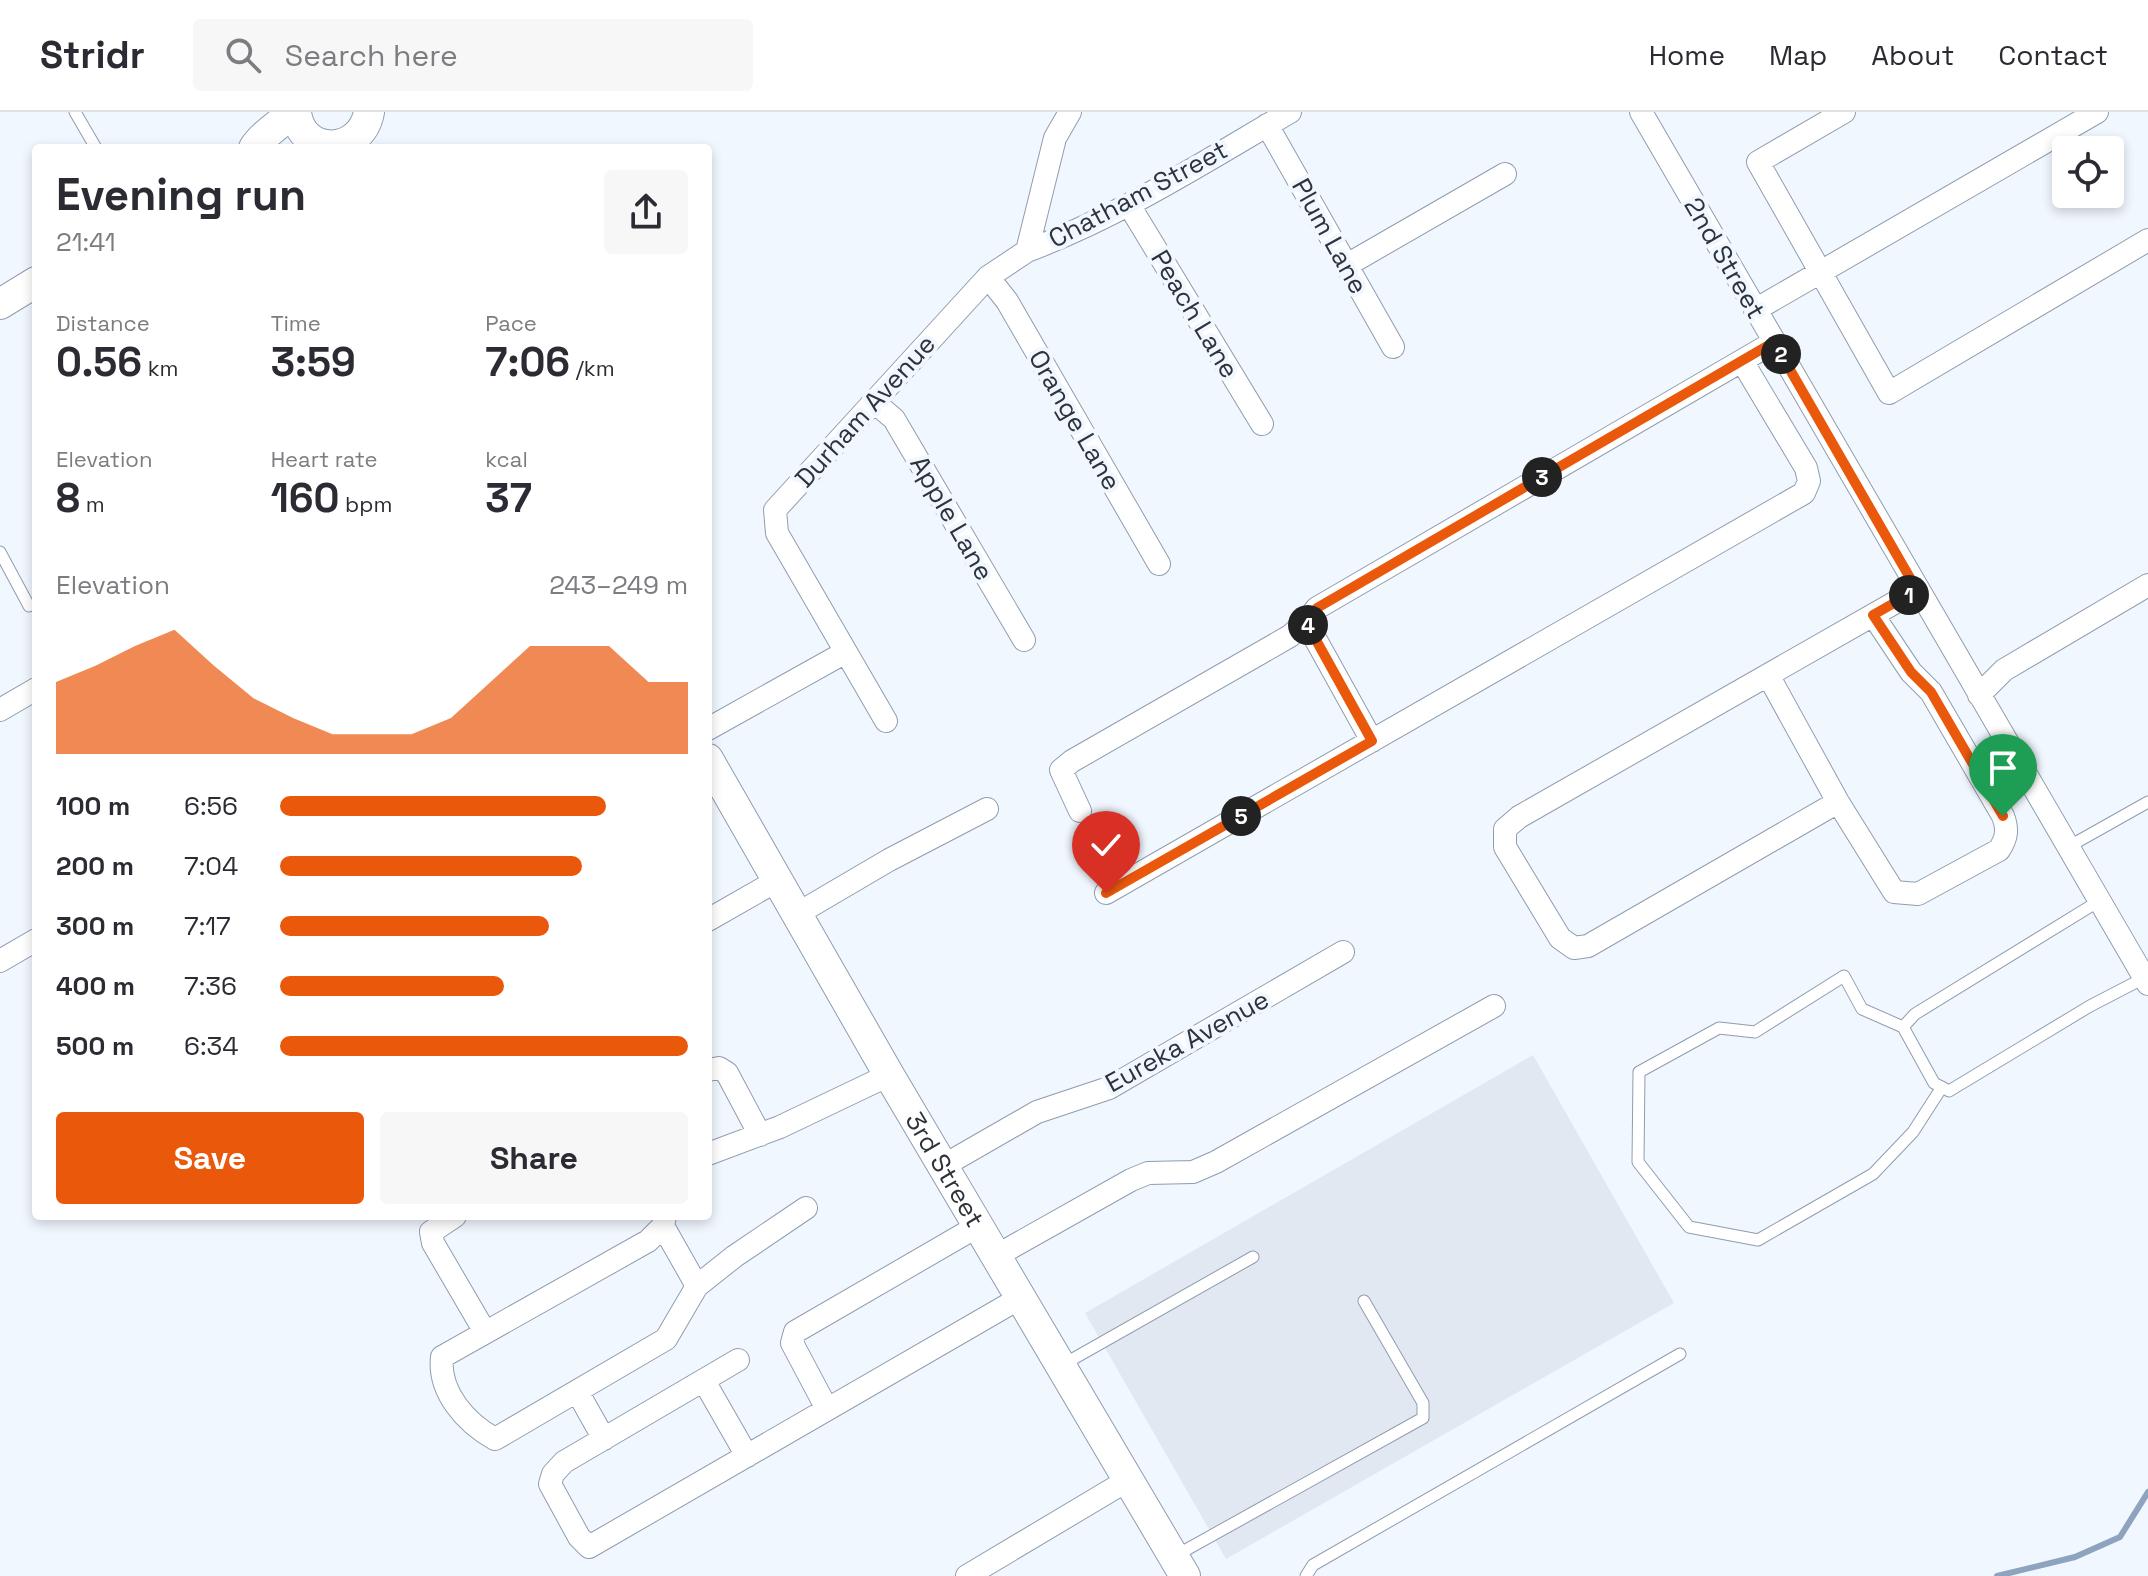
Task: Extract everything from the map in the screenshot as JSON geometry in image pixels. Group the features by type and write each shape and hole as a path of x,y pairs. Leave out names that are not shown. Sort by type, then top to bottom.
{"street":[{"path":"256,144 293,112 300,127 317,144"},
{"path":"1027,251 1055,138 1070,112"},
{"name":"Chatham Street","path":"1027,251 1072,234 1129,205 1290,112"},
{"name":"2nd Street","path":"1641,112 2146,981"},
{"path":"1844,112 1758,162 1889,393 2148,240"},
{"path":"1755,310 2097,112"},
{"name":"Plum Lane","path":"1267,125 1393,347"},
{"path":"328,144 355,138 367,130"},
{"path":"1347,265 1505,174"},
{"name":"Peach Lane","path":"1129,205 1262,424"},
{"name":"Durham Avenue","path":"886,721 777,533 775,510 988,277 1027,251"},
{"name":"Orange Lane","path":"988,277 1007,301 1159,564"},
{"path":"0,304 32,284"},
{"path":"1080,811 1061,770 1072,761 1290,636 1317,608 1774,342"},
{"path":"1106,893 1804,493 1809,481 1806,468 1742,361"},
{"name":"Apple Lane","path":"873,401 894,419 1024,640"},
{"path":"1979,695 2004,670 2148,585"},
{"path":"1838,802 1588,946 1574,948 1560,938 1505,847 1505,829 1519,817 1917,590"},
{"path":"1768,675 1838,802 1894,892 1918,894 1999,850 2007,827 2003,816 1931,692 1911,672 1873,615"},
{"path":"1306,622 1372,741"},
{"path":"712,727 844,653"},
{"path":"0,710 32,691"},
{"name":"3rd Street","path":"712,766 889,1075 1180,1566"},
{"path":"797,914 889,860 987,809"},
{"path":"712,918 778,880"},
{"path":"0,961 32,942"},
{"name":"Eureka Avenue","path":"943,1166 1037,1112 1109,1088 1343,952"},
{"path":"996,1256 1131,1180 1148,1173 1193,1172 1216,1162 1494,1006"},
{"path":"712,1069 719,1068 727,1073 760,1135"},
{"path":"712,1153 760,1135 889,1075"},
{"path":"697,1286 664,1221 648,1241 442,1357 440,1374 453,1401 477,1429 495,1439 666,1339 697,1286 806,1208"},
{"path":"449,1220 431,1232 433,1243 485,1332"},
{"path":"827,1409 792,1343 795,1332 978,1226"},
{"path":"738,1360 564,1462 553,1474 550,1484 579,1537 589,1547 1020,1298"},
{"path":"704,1381 747,1456"},
{"path":"577,1391 604,1439"},
{"path":"967,1576 1128,1480"}],"lane":[{"path":"75,112 94,144"},
{"path":"0,552 29,606"},
{"path":"2068,847 2148,802"},
{"path":"1903,1027 1915,1014 2099,901"},
{"path":"1942,1087 1913,1132 1873,1174 1758,1240 1689,1227 1638,1162 1639,1072 1719,1028 1755,1032 1844,976 1862,1009 1903,1027 1934,1083 1942,1087 1949,1091 2090,1006 2146,981"},
{"path":"1060,1366 1253,1257"},
{"path":"1180,1566 1423,1418 1423,1403 1364,1301"},
{"path":"1306,1576 1313,1565 1680,1354"}],"shaded area":[{"path":"1533,1055 1674,1303 1226,1559 1085,1313"}],"waterway":[{"path":"1997,1576 2075,1557 2120,1537 2148,1492"}],"route":[{"path":"1106,893 1372,741 1306,622 1317,608 1774,342 1917,590 1873,615 1911,672 1931,692 2003,816"}]}
